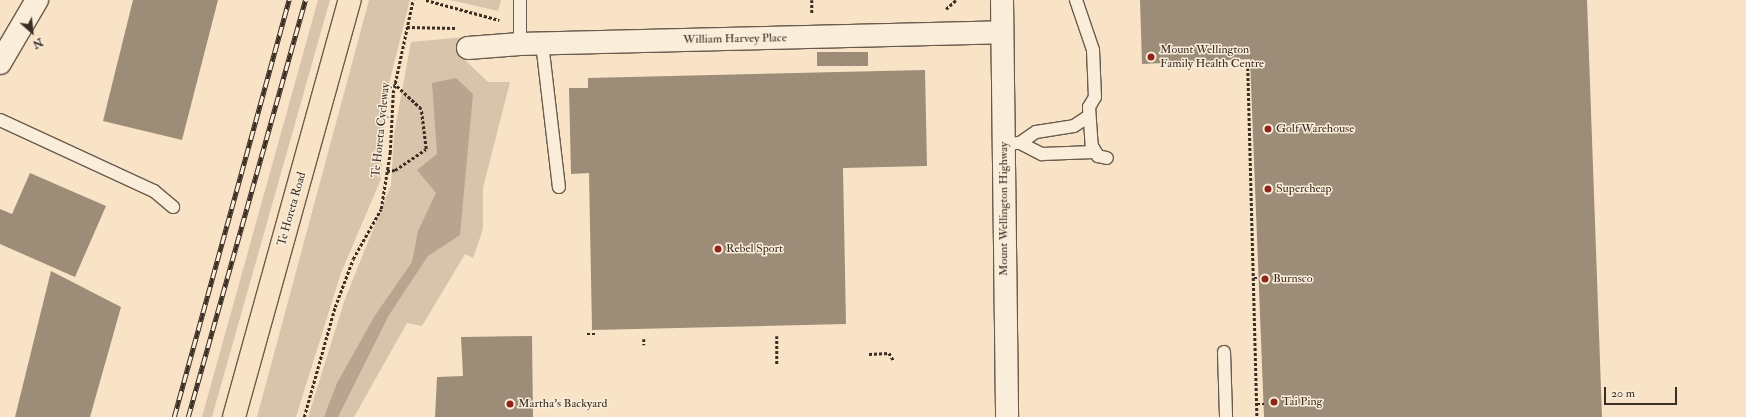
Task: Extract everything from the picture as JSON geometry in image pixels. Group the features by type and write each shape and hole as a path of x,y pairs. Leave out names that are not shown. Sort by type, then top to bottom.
{"main road":[{"name":"Te Horeta Road","path":"234,417 350,0"}],"street":[{"path":"0,63 36,0"},
{"name":"Mount Wellington Highway","path":"1002,0 1002,32 1012,144 1007,417"},
{"name":"William Harvey Place","path":"468,48 542,43 1002,32"}],"lane":[{"path":"520,0 520,44"},
{"path":"1076,0 1093,50 1095,97 1090,102 1089,116 1094,152"},
{"path":"542,43 559,187"},
{"path":"1012,144 1036,132 1074,126 1089,116"},
{"path":"0,120 154,191 173,207"},
{"path":"1012,144 1042,154 1094,152 1108,158"},
{"path":"1224,352 1226,417"}],"path":[{"name":"Te Horeta Cycleway","path":"304,417 335,307 353,259 381,209 387,172 394,84 413,0"},
{"path":"426,0 499,20"},
{"path":"812,0 812,17"},
{"path":"1248,68 1257,417"},
{"path":"387,172 406,163 426,149 421,109 394,84"},
{"path":"1254,278 1259,278"},
{"path":"587,334 597,334"},
{"path":"777,336 777,365"},
{"path":"644,339 644,344"},
{"path":"869,354 889,353 894,361"},
{"path":"1257,404 1264,404"}],"shaded area":[{"path":"318,0 330,0 212,417 202,417"},
{"path":"369,0 410,0 386,96 381,179 341,273 296,417 257,417"},
{"path":"450,0 501,0 498,11"},
{"path":"465,37 465,60 488,82 510,82 483,188 483,229 473,258 465,254 422,326 407,323 354,417 308,417 345,299 391,185 394,134 411,42"},
{"path":"456,78 473,94 460,235 428,256 389,315 338,417 324,417 337,383 374,317 412,262 418,231 436,193 417,170 437,154 432,83"}],"building":[{"path":"133,0 218,0 182,140 103,121"},
{"path":"1140,0 1587,0 1602,417 1264,417 1250,59 1142,64"},
{"path":"817,52 868,52 868,66 817,66"},
{"name":"Rebel Sport","path":"925,70 927,166 843,168 846,324 592,330 589,173 571,174 569,88 588,88 588,78"},
{"path":"30,173 106,206 75,277 0,244 0,209 12,214"},
{"path":"51,271 121,307 90,417 15,417"},
{"path":"532,336 533,417 435,417 437,377 463,376 461,337"}],"railway":[{"path":"174,417 289,0"},
{"path":"188,417 305,0"}],"place":[{"name":"Mount Wellington Family Health Centre","path":"1151,57"},
{"name":"Golf Warehouse","path":"1268,129"},
{"name":"Supercheap","path":"1268,189"},
{"name":"Rebel Sport","path":"718,249"},
{"name":"Burnsco","path":"1265,279"},
{"name":"Tai Ping","path":"1274,402"},
{"name":"Martha’s Backyard","path":"510,404"}]}
